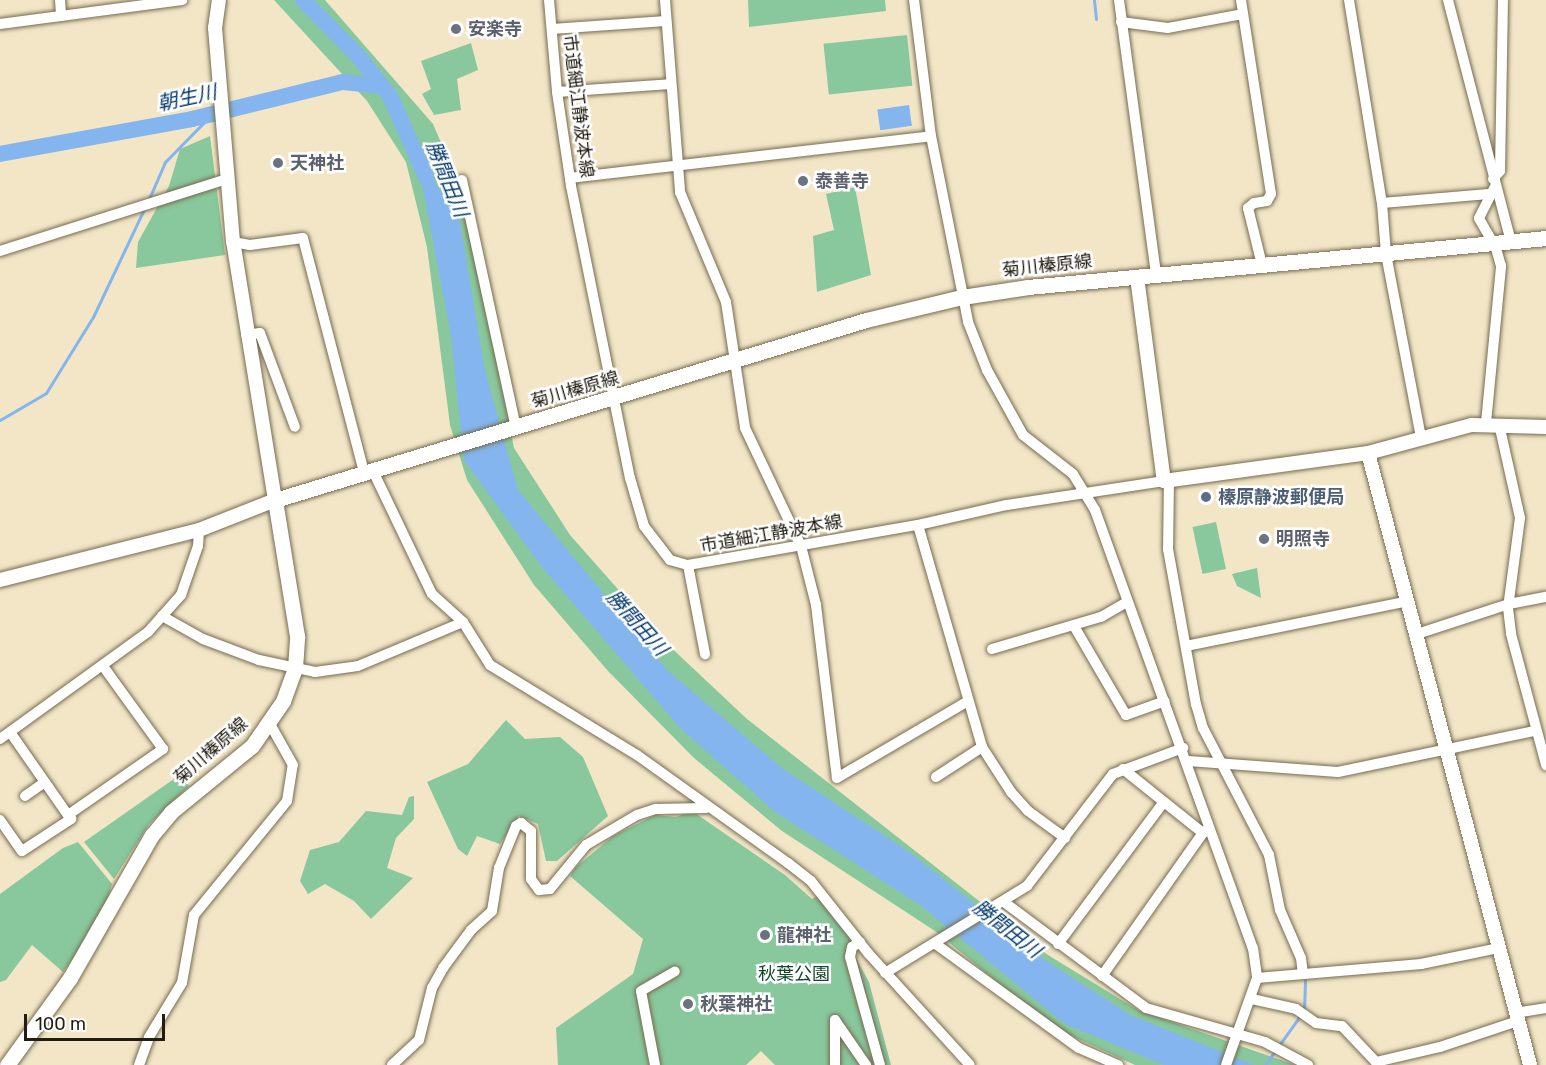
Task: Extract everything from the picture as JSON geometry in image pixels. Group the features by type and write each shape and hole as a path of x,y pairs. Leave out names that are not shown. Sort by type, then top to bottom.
{"main road":[{"name":"菊川榛原線","path":"7,1065 70,978 152,836 171,812 252,746 270,724 295,668 297,636 275,500 614,399 866,320 962,297 1155,274 1546,238"}],"street":[{"path":"60,0 61,16"},
{"path":"0,24 182,0"},
{"path":"0,580 199,530 275,500 246,335 233,242 215,28 219,0"},
{"name":"市道細江静波本線","path":"549,0 557,92 570,178 614,399 644,526 670,560 688,565 918,525 1086,491 1167,480"},
{"path":"665,0 676,167 680,192 726,302 745,428 801,546 816,605 837,778 968,701"},
{"path":"914,0 931,136 962,297 987,370 1023,435 1073,474 1086,491 1166,700 1188,761 1208,830 1253,948 1257,978 1252,999 1226,1065"},
{"path":"1119,0 1155,274"},
{"path":"1241,0 1271,194 1267,201 1254,203 1248,208 1262,265"},
{"path":"1349,0 1382,203 1386,254 1421,438"},
{"path":"1448,0 1492,186 1511,242"},
{"path":"1503,0 1500,171 1479,218 1493,243 1501,266 1493,424 1520,518 1509,604 1511,634 1535,731 1543,747 1546,765"},
{"path":"1121,22 1168,28 1243,14"},
{"path":"552,29 666,21"},
{"path":"557,92 670,84"},
{"path":"570,178 931,136"},
{"path":"0,251 227,179"},
{"path":"462,180 516,427"},
{"path":"1382,203 1492,186"},
{"path":"233,242 250,245 303,238 369,472 432,594 463,622 490,665 637,755 706,808 810,881 885,973 970,1065"},
{"path":"1137,277 1167,480 1168,549 1203,728 1269,855 1280,910 1301,958 1302,974"},
{"path":"246,335 260,333 295,427"},
{"path":"1167,480 1368,453 1421,438 1493,424 1546,427"},
{"path":"1368,453 1414,635 1530,1065"},
{"path":"918,525 982,747 1011,792 1028,811 1065,838"},
{"path":"0,739 148,632 181,595 199,530"},
{"path":"688,565 705,654"},
{"path":"1414,635 1509,604 1546,597"},
{"path":"992,650 1074,626 1127,602"},
{"path":"1186,646 1406,602"},
{"path":"162,616 203,639 259,660 315,672 358,666 463,622"},
{"path":"1074,626 1126,715 1166,700"},
{"path":"68,815 163,749 103,666"},
{"path":"139,1065 149,1037 182,983 194,915 287,801 293,765 270,724"},
{"path":"1188,761 1338,772 1446,752 1535,731"},
{"path":"0,820 22,851 71,819 10,732"},
{"path":"936,777 982,747"},
{"path":"885,973 937,945 1027,886 1113,774 1183,748"},
{"path":"1123,769 1164,802 1208,830"},
{"path":"25,796 45,782"},
{"path":"1058,944 1164,802"},
{"path":"392,1065 419,1040 432,988 443,968 471,930 492,911 499,868 516,826 521,823 531,831 531,879 539,890 550,890 586,845 637,814 656,808 706,808"},
{"path":"1102,976 1208,830"},
{"path":"1002,904 1146,1008 1238,1034 1271,1046 1308,1065"},
{"path":"860,942 852,947 850,957 880,1065"},
{"path":"937,945 1078,1048 1118,1065"},
{"path":"1257,978 1421,964 1499,948"},
{"path":"655,1065 641,991 675,971"},
{"path":"1252,999 1297,1010 1316,1023 1342,1026 1376,1062 1440,1047 1546,1008"},
{"path":"835,1065 835,1020 866,1065"}],"green space":[{"path":"274,0 325,0 433,124 465,198 514,448 570,535 663,640 747,719 1048,955 1138,1010 1295,1065 1135,1065 1052,1027 935,931 782,831 694,758 608,671 534,585 467,480 450,425 427,247 406,162 367,101"},
{"path":"748,0 885,0 886,11 749,27"},
{"path":"907,35 912,86 829,95 823,44"},
{"path":"471,43 478,70 457,79 461,110 434,115 422,94 431,89 421,61"},
{"path":"210,136 225,255 136,268 138,242 169,186 180,149"},
{"path":"855,187 871,275 817,292 813,236 834,230 826,194"},
{"path":"1216,522 1226,569 1203,574 1193,527"},
{"path":"1257,568 1261,598 1237,586 1232,574"},
{"path":"506,720 525,739 560,737 583,757 608,816 557,861 546,861 538,824 519,816 500,844 477,836 467,856 458,849 427,782 468,764"},
{"path":"181,774 189,786 149,824 114,879 84,842"},
{"path":"414,796 414,819 396,838 387,868 413,878 371,919 354,901 325,884 308,894 300,881 310,850 339,842 366,811 402,815 409,797"},
{"name":"秋葉公園","path":"692,811 785,875 812,899 821,894 860,942 851,949 869,982 891,1065 775,1065 761,1051 746,1065 558,1065 556,1028 633,974 643,939 570,876 576,867 613,836 655,815 676,817"},
{"path":"78,842 112,884 103,915 63,972 32,945 6,980 0,982 0,894 63,848"}],"water":[{"path":"909,105 912,126 880,130 877,109"},
{"path":"417,157 459,217 485,371 518,490 667,670 783,769 908,851 1045,960 1130,1015 1254,1065 1164,1065 1065,1024 920,905 775,812 680,728 541,566 464,460 451,336"}],"waterway":[{"name":"勝間田川","path":"303,0 360,58 390,96 426,177"},
{"path":"1094,0 1096,19"},
{"name":"朝生川","path":"0,154 192,119 343,82 382,86"},
{"path":"148,201 165,162 211,115"},
{"path":"0,420 46,393 93,317 144,209"},
{"path":"1304,1010 1305,980"},
{"path":"1265,1065 1300,1016"}],"place":[{"name":"安楽寺","path":"456,29"},
{"name":"天神社","path":"278,163"},
{"name":"泰善寺","path":"803,181"},
{"name":"榛原静波郵便局","path":"1206,497"},
{"name":"明照寺","path":"1264,539"},
{"name":"龍神社","path":"765,935"},
{"name":"秋葉神社","path":"688,1004"}]}
